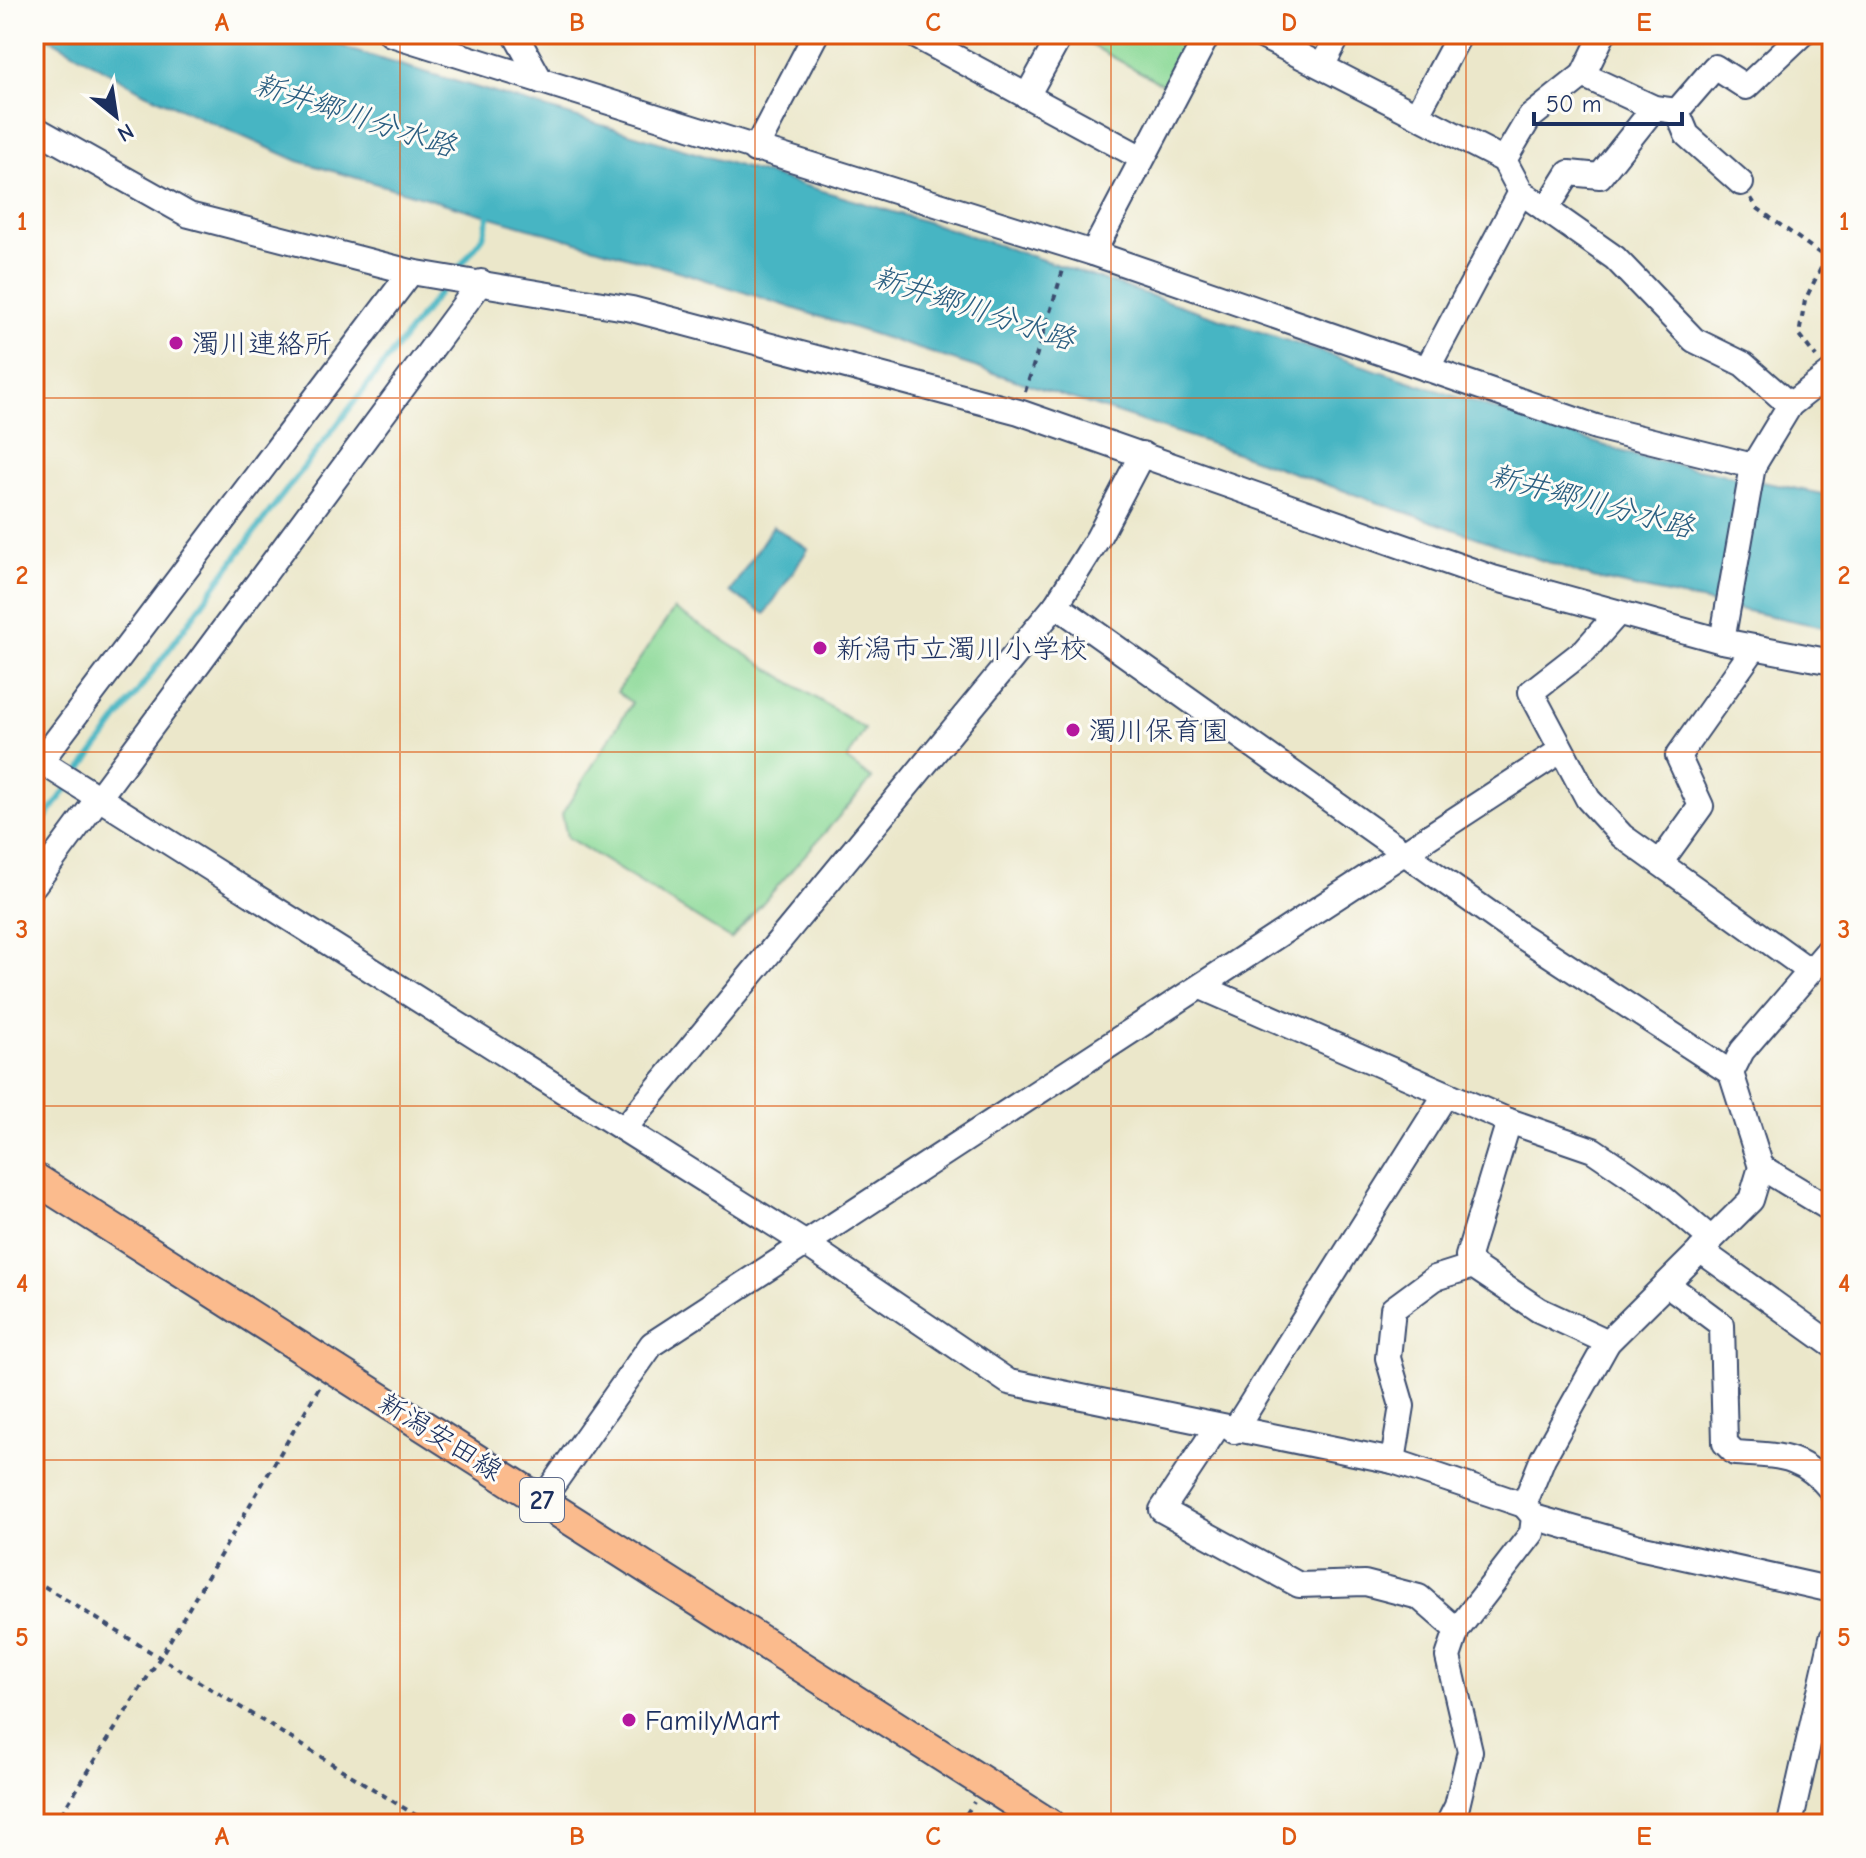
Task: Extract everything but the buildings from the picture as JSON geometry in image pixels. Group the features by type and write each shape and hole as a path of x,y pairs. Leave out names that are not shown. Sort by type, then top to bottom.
{"main road":[{"name":"新潟安田線","path":"34,1178 1049,1824"}],"street":[{"path":"391,34 1093,253 1596,427 1752,473"},
{"path":"515,34 541,81"},
{"path":"755,150 816,34"},
{"path":"1027,96 1061,34"},
{"path":"1093,253 1208,34"},
{"path":"1258,34 1504,160 1521,192 1615,258 1694,340 1743,364 1790,405"},
{"path":"1322,66 1339,34"},
{"path":"1417,114 1460,34"},
{"path":"1504,160 1529,118 1583,75 1603,34"},
{"path":"1546,210 1569,173 1600,176 1666,110 1715,67 1746,87 1802,34"},
{"path":"929,38 1027,96 1142,158"},
{"path":"1583,75 1666,110 1687,135 1741,183"},
{"path":"34,128 189,215 411,272 632,309 1019,412 1493,578 1722,641 1832,662"},
{"path":"1427,369 1521,192"},
{"path":"411,272 41,765 806,1244 1009,1382 1225,1429 1393,1461 1639,1547 1832,1590"},
{"path":"34,885 92,796 481,282"},
{"path":"1722,641 1752,473 1790,405 1830,373"},
{"path":"624,1129 1056,605 1098,538 1142,454"},
{"path":"1056,605 1404,855 1731,1073 1761,1167 1751,1200 1608,1342 1543,1458 1529,1511 1532,1533 1457,1630 1448,1657 1470,1751 1457,1806 1448,1824"},
{"path":"1617,614 1585,650 1531,692 1588,799 1622,836 1660,863 1823,964 1742,1051 1731,1073"},
{"path":"1660,863 1701,806 1678,756 1755,647"},
{"path":"542,1500 652,1344 1560,751"},
{"path":"1201,987 1509,1121 1593,1150 1658,1194 1706,1245 1832,1345"},
{"path":"1446,1094 1225,1429 1162,1510 1299,1585 1365,1583 1419,1597 1457,1630"},
{"path":"1509,1121 1468,1256 1473,1266 1539,1310 1608,1342"},
{"path":"1761,1167 1832,1210"},
{"path":"1393,1461 1402,1406 1388,1358 1393,1309 1435,1278 1473,1266"},
{"path":"1667,1284 1722,1325 1725,1443 1735,1453 1789,1457 1814,1469 1832,1491"},
{"path":"1790,1824 1832,1638"}],"path":[{"path":"1741,183 1757,208 1826,258 1805,300 1799,335 1830,373"},
{"path":"1028,386 1062,272"},
{"path":"55,1824 159,1659 332,1366"},
{"path":"34,1580 430,1824"}],"green space":[{"path":"1071,34 1198,34 1169,88"},
{"path":"674,609 865,729 847,760 872,779 731,939 567,837 562,814 632,703 617,692"}],"water":[{"name":"新井郷川分水路","path":"42,34 315,34 354,51 940,226 1639,457 1832,496 1832,629 1592,578 1200,440 688,274 298,161 145,93"},
{"path":"773,526 808,549 765,614 730,592"}],"waterway":[{"path":"455,273 483,237 490,211"},
{"path":"75,778 264,519 445,285"},
{"path":"34,834 68,787"}],"place":[{"name":"濁川連絡所","path":"176,343"},
{"name":"新潟市立濁川小学校","path":"820,648"},
{"name":"濁川保育園","path":"1073,730"},
{"name":"FamilyMart","path":"629,1720"}]}
